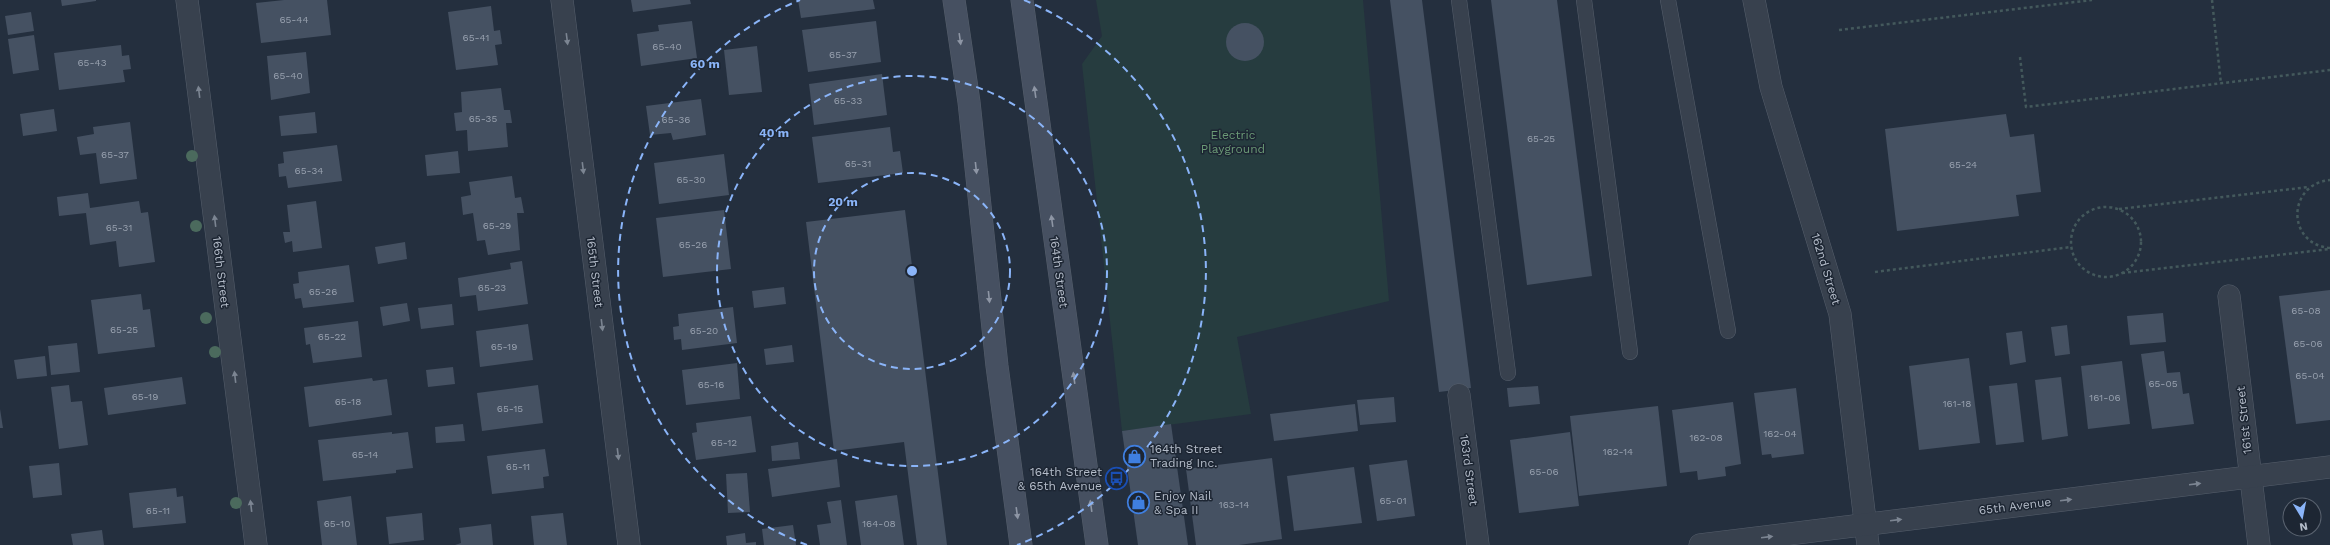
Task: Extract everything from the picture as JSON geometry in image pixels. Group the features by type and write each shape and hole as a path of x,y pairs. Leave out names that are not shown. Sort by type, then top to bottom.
{"street":[{"name":"166th Street","path":"187,0 256,545"},
{"name":"165th Street","path":"562,0 629,545"},
{"path":"954,0 970,109 996,366 1022,545"},
{"name":"164th Street","path":"1022,0 1097,545"},
{"name":"162nd Street","path":"1754,0 1771,87 1840,314 1867,534"},
{"name":"161st Street","path":"2229,296 2259,545"},
{"name":"163rd Street","path":"1459,395 1478,545"},
{"name":"65th Avenue","path":"1700,545 1867,534 2250,477 2330,467"}],"lane":[{"path":"1459,0 1508,373"},
{"path":"1584,0 1630,352"},
{"path":"1668,0 1728,331"}],"path":[{"path":"1839,30 2092,0"},
{"path":"2212,0 2221,84"},
{"path":"2020,57 2026,107 2330,70"},
{"path":"2330,180 2318,182 2309,188 2302,196 2298,206 2300,228 2314,244 2330,249"},
{"path":"2309,188 2119,209 2106,207 2095,209 2084,214 2076,224 2072,235 2071,247 2080,266 2089,272 2110,277 2120,274 2330,249"},
{"path":"2119,209 2136,224 2140,235 2140,247 2137,258 2130,267 2120,274"},
{"path":"1876,272 2071,247"}],"green space":[{"name":"Electric Playground","path":"1096,0 1363,0 1389,301 1237,337 1251,414 1122,431 1082,64 1102,36"}],"building":[{"path":"61,0 96,0 96,1 62,6"},
{"path":"284,0 327,0 331,35 261,43 256,3"},
{"path":"631,0 690,0 691,4 633,12"},
{"path":"798,0 873,0 875,9 801,18"},
{"path":"1390,0 1422,0 1471,388 1439,392"},
{"path":"1491,0 1557,0 1592,276 1527,285"},
{"path":"491,6 494,31 500,30 502,44 495,45 498,65 456,70 448,12"},
{"path":"31,12 34,31 8,35 5,16"},
{"path":"692,21 697,58 641,66 637,34 659,31 658,25"},
{"path":"876,21 881,62 808,72 802,30"},
{"path":"1241,23 1249,23 1259,28 1263,35 1263,49 1259,56 1249,61 1241,61 1231,56 1229,53 1226,46 1226,38 1231,28 1234,26"},
{"path":"34,35 39,70 13,74 8,39"},
{"path":"121,45 122,56 129,55 131,69 123,70 125,82 59,90 54,53"},
{"path":"757,46 762,92 729,95 724,50"},
{"path":"306,52 310,93 271,100 267,56"},
{"path":"882,74 887,115 814,125 809,84"},
{"path":"501,88 504,110 510,110 512,123 506,123 508,147 468,151 467,130 456,131 454,113 462,112 461,92"},
{"path":"701,99 706,135 673,140 671,133 650,135 646,106"},
{"path":"54,109 57,131 23,136 20,114"},
{"path":"315,112 317,133 281,136 279,116"},
{"path":"2006,114 2010,137 2034,134 2041,192 2016,195 2019,216 1897,231 1885,129"},
{"path":"130,122 137,179 100,184 96,153 80,155 77,137 94,134 93,127"},
{"path":"890,127 893,152 900,151 903,173 818,183 812,137"},
{"path":"337,145 342,181 288,188 286,176 279,177 278,164 284,163 283,152"},
{"path":"458,151 460,173 427,176 425,155"},
{"path":"724,154 729,195 659,204 654,163"},
{"path":"512,176 515,198 521,197 524,213 517,213 520,250 488,255 485,240 477,241 473,213 463,215 461,197 471,195 469,182"},
{"path":"88,193 90,208 139,201 141,213 148,212 155,262 119,267 116,241 90,245 86,213 59,216 57,197"},
{"path":"316,201 322,248 293,252 292,241 285,243 283,232 290,232 287,205"},
{"path":"724,210 731,269 663,277 656,218"},
{"path":"905,210 947,545 917,545 904,442 834,451 806,222"},
{"path":"405,242 407,259 378,264 375,247"},
{"path":"522,261 528,304 478,311 476,295 460,297 458,278 511,269 510,263"},
{"path":"349,265 354,302 303,308 301,298 295,299 293,284 299,283 298,272"},
{"path":"784,287 786,304 754,308 752,291"},
{"path":"2330,290 2330,420 2296,424 2279,296"},
{"path":"141,294 143,310 150,309 155,347 98,354 91,300"},
{"path":"407,303 410,321 383,326 380,307"},
{"path":"452,304 454,325 421,329 418,308"},
{"path":"733,307 737,343 682,350 681,339 674,340 673,327 679,326 678,314"},
{"path":"2163,313 2166,342 2130,345 2127,316"},
{"path":"358,321 362,357 313,363 310,344 306,345 304,328"},
{"path":"528,324 533,360 480,367 476,331"},
{"path":"2067,325 2070,354 2055,356 2051,327"},
{"path":"2022,331 2026,362 2010,365 2006,333"},
{"path":"77,343 80,372 51,375 48,346"},
{"path":"792,345 794,362 766,365 764,349"},
{"path":"2164,351 2167,373 2180,372 2183,394 2189,393 2194,424 2152,429 2141,354"},
{"path":"45,356 47,376 17,379 14,360"},
{"path":"1969,358 1980,443 1919,450 1909,366"},
{"path":"2122,361 2130,424 2088,429 2081,366"},
{"path":"737,363 740,399 686,405 682,370"},
{"path":"453,367 455,384 428,387 426,370"},
{"path":"182,377 186,404 108,415 104,388"},
{"path":"2061,377 2068,436 2042,440 2035,380"},
{"path":"372,378 373,381 387,379 392,415 309,427 304,387"},
{"path":"2017,383 2024,442 1996,445 1989,386"},
{"path":"69,385 71,402 82,401 88,445 59,449 51,387"},
{"path":"538,385 543,423 482,431 477,393"},
{"path":"1538,386 1540,404 1509,407 1507,388"},
{"path":"1796,388 1804,454 1772,458 1771,454 1762,455 1754,393"},
{"path":"1394,397 1396,422 1360,425 1357,400"},
{"path":"1733,402 1741,464 1725,467 1726,476 1698,480 1697,471 1680,473 1672,410"},
{"path":"1355,404 1358,431 1274,441 1270,414"},
{"path":"1658,406 1667,486 1579,496 1570,416"},
{"path":"0,409 3,428 0,428"},
{"path":"751,416 756,452 696,460 692,433 697,432 696,423"},
{"path":"463,424 465,441 436,443 435,427"},
{"path":"1171,424 1188,545 1138,545 1122,431"},
{"path":"392,432 392,434 408,432 413,468 396,470 396,473 323,481 318,440"},
{"path":"1570,432 1579,506 1519,513 1510,440"},
{"path":"798,442 800,459 772,461 771,446"},
{"path":"545,449 549,476 543,477 544,488 492,494 487,456"},
{"path":"1272,458 1282,539 1239,545 1196,545 1186,469"},
{"path":"837,459 840,487 772,497 768,469"},
{"path":"1407,460 1415,516 1377,521 1369,465"},
{"path":"59,463 62,495 33,498 29,466"},
{"path":"1354,467 1362,523 1294,531 1287,476"},
{"path":"747,473 750,512 728,513 726,474"},
{"path":"176,488 177,497 183,496 186,523 133,528 129,493"},
{"path":"897,495 904,545 861,545 855,501"},
{"path":"351,496 357,545 322,545 317,501"},
{"path":"841,500 847,545 820,545 817,525 831,523 827,502"},
{"path":"422,513 424,540 389,544 386,517"},
{"path":"563,513 567,545 534,545 531,516"},
{"path":"491,524 493,545 455,545 461,543 459,528"},
{"path":"793,525 796,545 764,545 762,529"},
{"path":"102,530 104,545 73,545 71,534"},
{"path":"745,533 746,543 756,542 756,545 727,545 726,536"}],"place":[{"name":"164th Street Trading Inc.","path":"1134,456"},
{"name":"164th Street & 65th Avenue","path":"1117,479"},
{"name":"Enjoy Nail & Spa II","path":"1138,503"}]}
